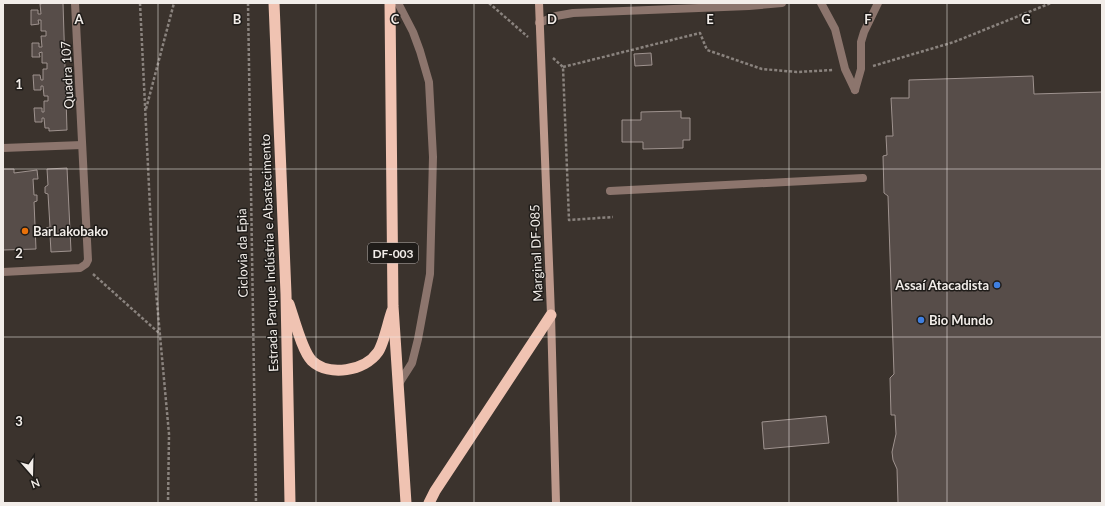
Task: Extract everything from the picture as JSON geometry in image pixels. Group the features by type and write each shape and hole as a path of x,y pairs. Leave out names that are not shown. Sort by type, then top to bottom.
{"highway":[{"name":"Estrada Parque Indústria e Abastecimento","path":"274,3 286,294 290,503"},
{"name":"DF-003","path":"390,3 393,306 406,503"},
{"path":"286,294 305,351 311,360 322,368 334,370 356,367 372,358 378,351 393,306"},
{"path":"429,503 435,491 551,314"}],"main road":[{"name":"Marginal DF-085","path":"539,3 551,314 556,503"}],"street":[{"name":"Quadra 107","path":"75,3 88,260 84,266"},
{"path":"398,3 413,32 429,82 433,158 430,274 412,363 398,384"},
{"path":"539,23 556,16 573,12 782,3"},
{"path":"821,3 835,29 845,69 855,90 861,69 861,42 864,32 878,3"},
{"path":"3,148 82,145"},
{"path":"610,191 863,178"},
{"path":"3,272 80,268 84,266"}],"path":[{"path":"140,3 152,248 168,434 168,503"},
{"path":"145,111 174,3"},
{"name":"Ciclovia da Epia","path":"248,3 256,503"},
{"path":"489,3 529,37"},
{"path":"563,67 700,33"},
{"path":"552,57 563,67 569,220 613,217"},
{"path":"84,266 159,333"}],"building":[{"path":"63,3 67,130 49,131 49,128 45,128 44,118 42,118 42,122 35,122 34,108 42,108 42,112 44,112 44,101 48,101 48,96 44,96 43,86 41,86 41,90 34,90 33,75 40,75 41,80 43,80 43,69 47,69 47,63 42,63 42,52 39,53 40,57 32,57 32,43 39,43 39,47 42,47 41,36 46,36 46,31 41,31 41,20 38,20 39,24 31,25 31,10 38,10 38,14 41,14 40,4"},
{"path":"651,53 652,65 635,66 634,54"},
{"name":"Assaí Atacadista","path":"1033,76 1034,94 1102,92 1102,503 898,503 897,469 893,460 892,452 896,434 895,415 891,415 890,378 894,374 888,196 884,193 883,156 887,155 886,136 893,136 891,98 909,98 909,80"},
{"path":"681,111 681,118 690,118 690,140 683,140 683,148 643,149 643,142 622,142 622,120 641,120 641,112"},
{"path":"67,168 71,251 51,252 50,235 47,234 46,228 50,227 48,194 45,193 45,187 48,185 47,169"},
{"path":"3,169 14,169 14,173 37,170 38,179 33,179 34,195 37,195 37,201 34,202 36,249 3,250"},
{"path":"826,416 829,443 764,449 762,422"}],"place":[{"name":"BarLakobako","path":"25,231"},
{"name":"Assaí Atacadista","path":"997,285"},
{"name":"Bio Mundo","path":"921,320"}]}
